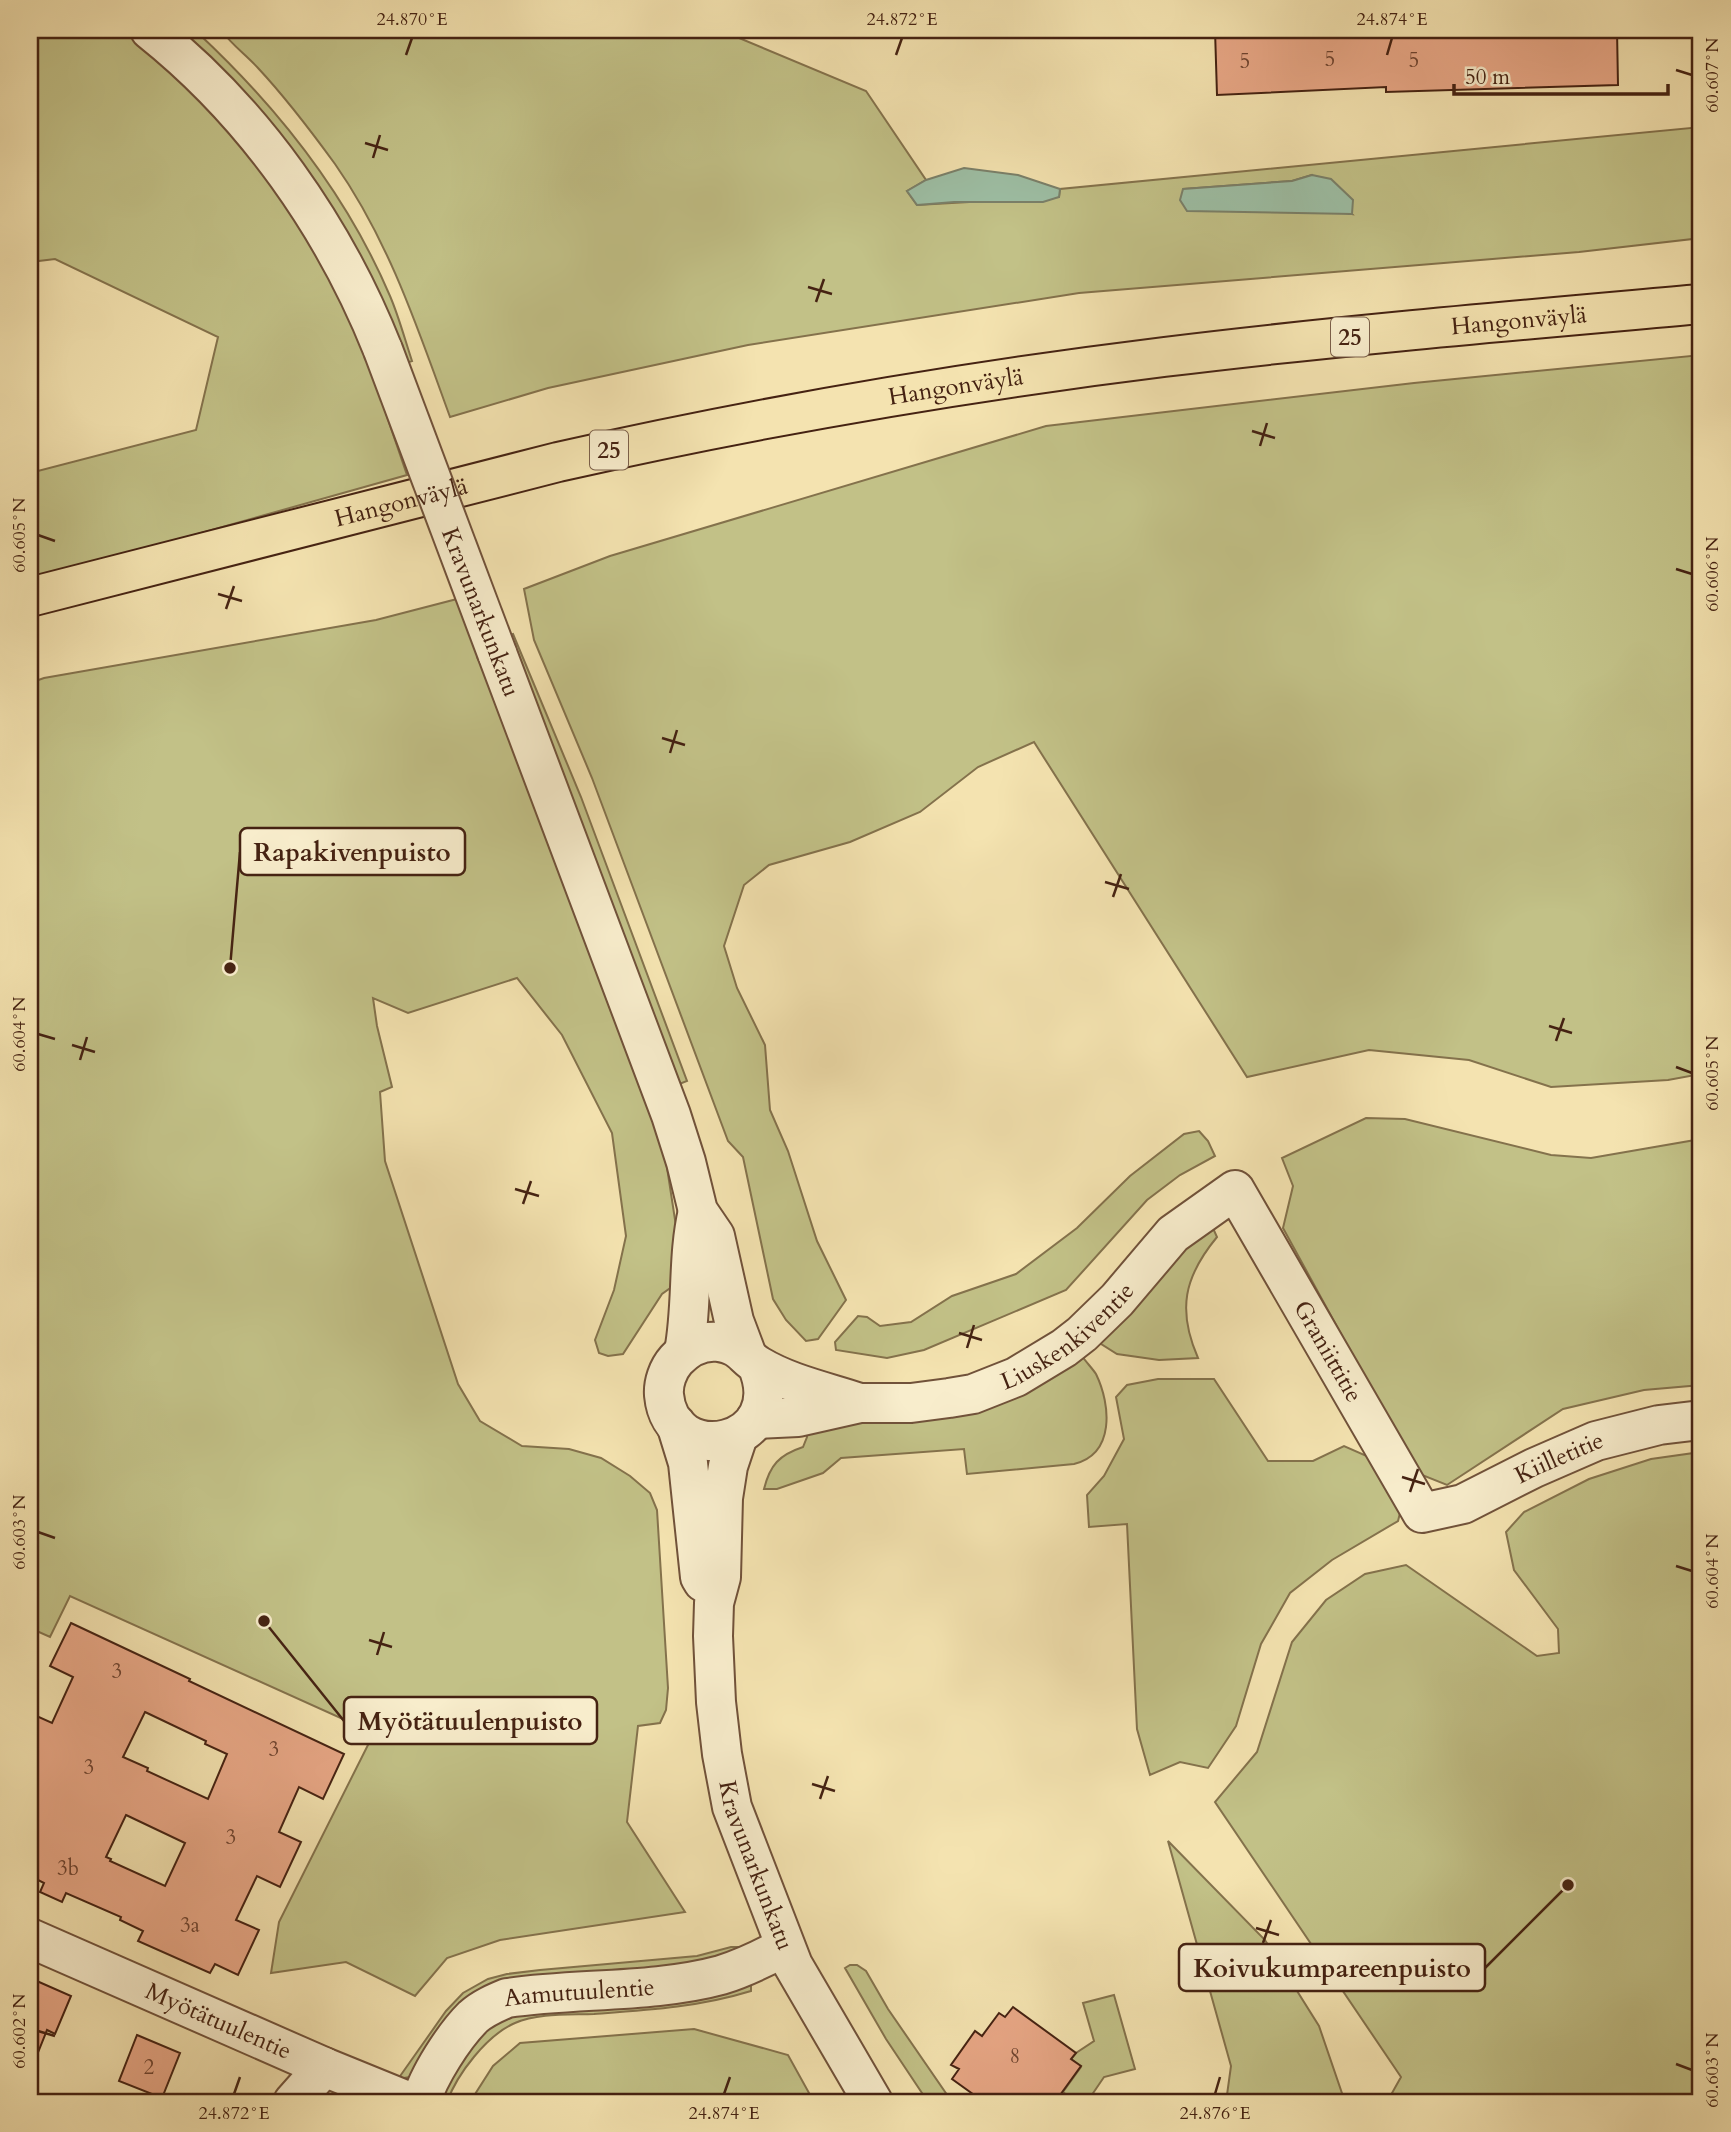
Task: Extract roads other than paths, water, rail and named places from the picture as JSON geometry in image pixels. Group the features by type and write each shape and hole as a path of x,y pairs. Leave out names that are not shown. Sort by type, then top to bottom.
{"highway":[{"name":"Hangonväylä","path":"30,597 413,497 583,456 767,419 932,390 1165,357 1477,324 1701,304"},
{"name":"Hangonväylä","path":"30,618 225,547"}],"street":[{"name":"Kravunarkunkatu","path":"150,30 198,73 243,119 284,171 346,270 383,350 667,1102 687,1162 698,1211 715,1236 734,1321 751,1359"},
{"name":"Liuskenkiventie","path":"747,1428 860,1403 911,1402 961,1396 996,1387 1064,1348 1082,1334 1118,1300 1173,1234 1235,1190"},
{"name":"Graniittitie","path":"1235,1190 1422,1513"},
{"name":"Kravunarkunkatu","path":"684,1352 692,1295 692,1236 698,1211"},
{"path":"715,1342 731,1345 751,1359 763,1379 765,1393 762,1407 747,1428 722,1442 705,1441 689,1435 676,1424 665,1404 664,1390 673,1363 684,1352 698,1344 715,1342"},
{"name":"Liuskenkiventie","path":"751,1359 801,1384 860,1403"},
{"name":"Kiilletitie","path":"1422,1513 1463,1504 1534,1468 1596,1441 1659,1425 1701,1420"},
{"name":"Kravunarkunkatu","path":"676,1424 688,1463 700,1577 714,1603"},
{"name":"Kravunarkunkatu","path":"747,1428 728,1466 723,1498 721,1577 714,1603 716,1702 722,1754 732,1807 784,1947 873,2102"},
{"name":"Myötätuulentie","path":"30,1938 410,2102"},
{"name":"Aamutuulentie","path":"421,2102 424,2090 462,2030 474,2016 507,1998 687,1982 756,1962 784,1947"},
{"path":"293,2102 324,2067"}],"place":[{"name":"Rapakivenpuisto","path":"230,968"},
{"name":"Myötätuulenpuisto","path":"264,1621"},
{"name":"Koivukumpareenpuisto","path":"1568,1885"}]}
